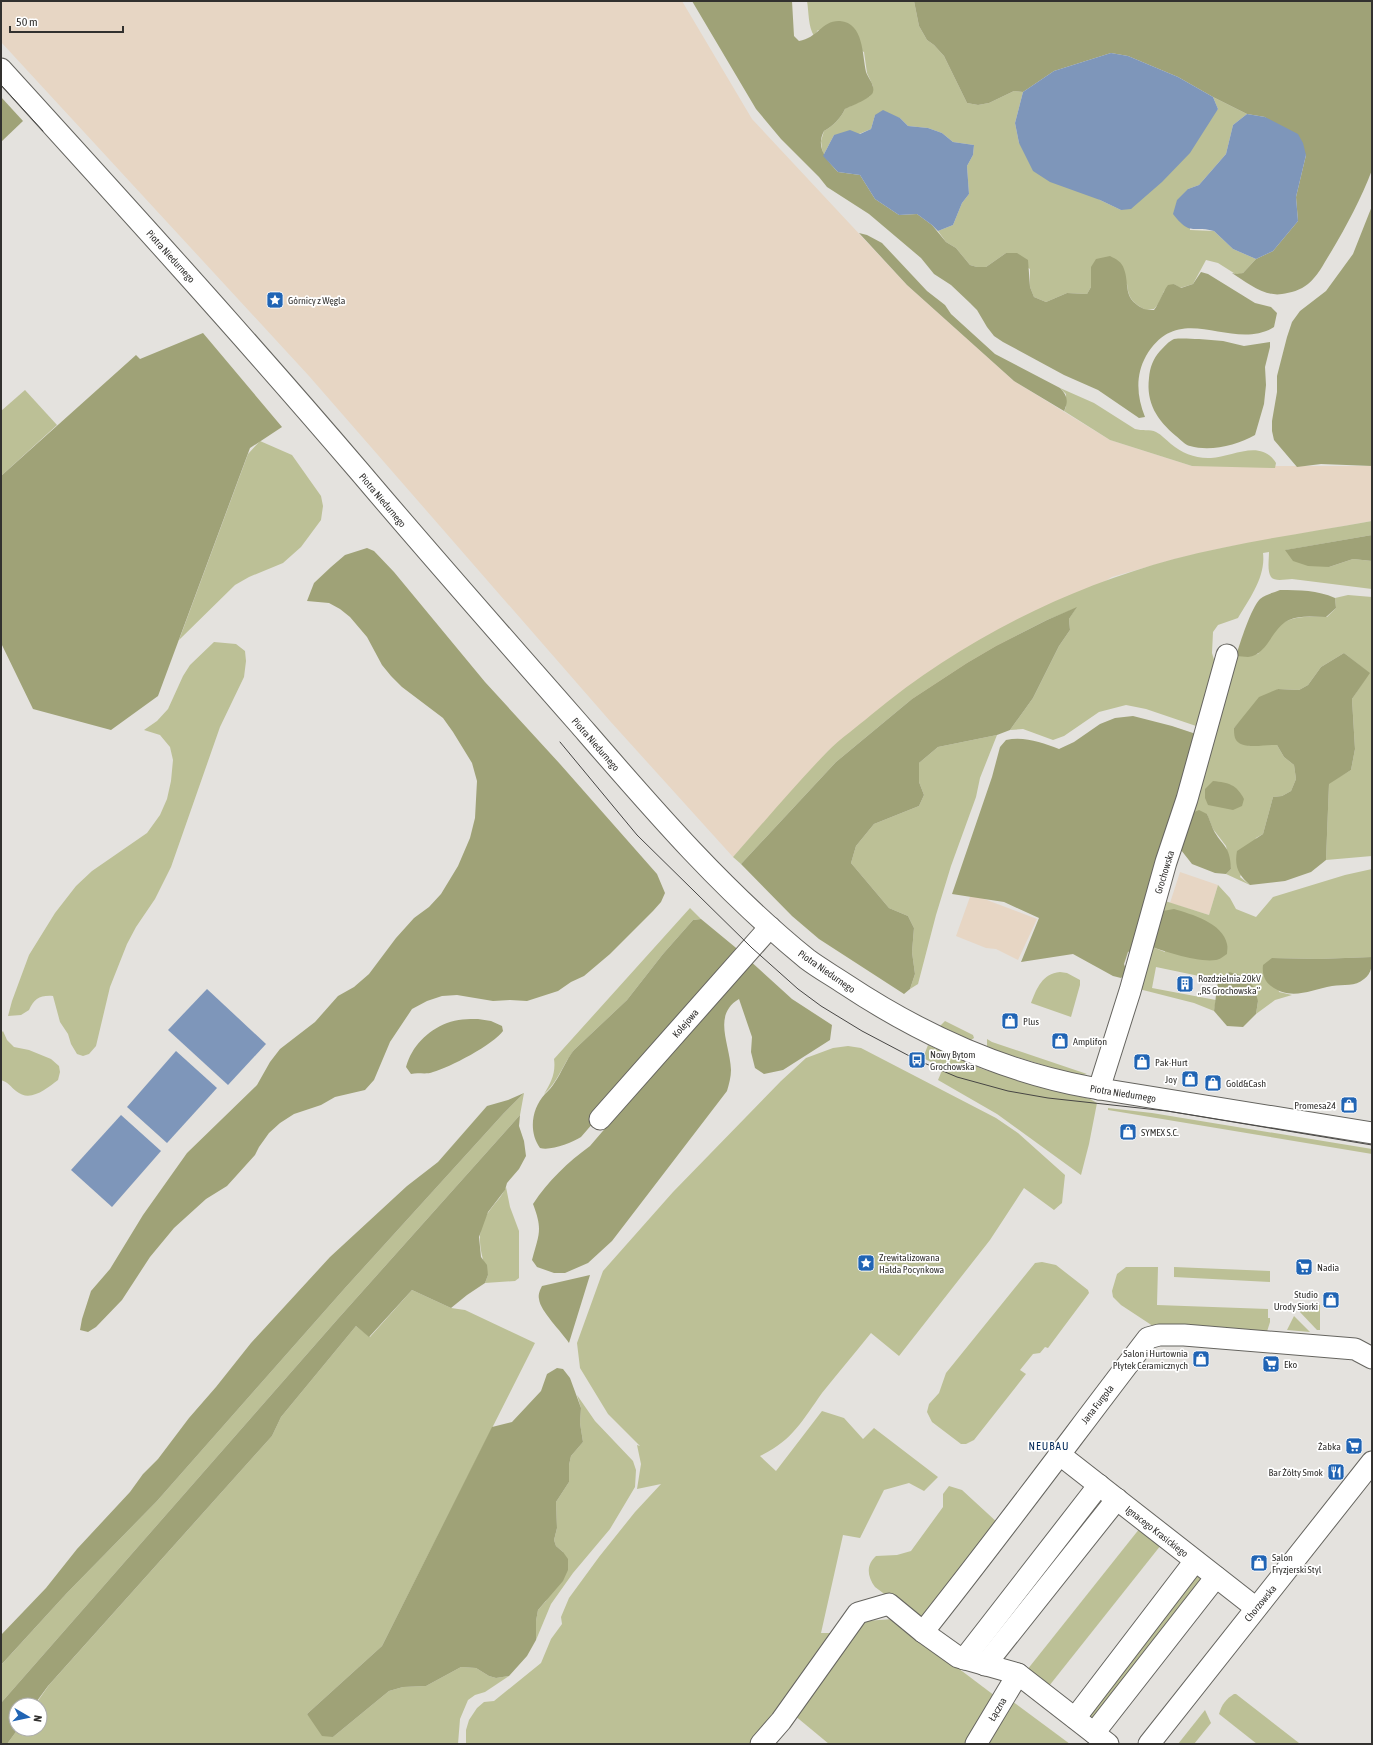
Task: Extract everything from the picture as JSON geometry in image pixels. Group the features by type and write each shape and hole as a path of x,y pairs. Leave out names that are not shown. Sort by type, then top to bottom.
{"street":[{"name":"Piotra Niedurnego","path":"1,69 228,319 430,554 682,841 770,928 811,962 876,1004 933,1035 975,1054 1024,1072 1051,1080 1099,1089 1372,1133"},
{"name":"Grochowska","path":"1099,1089 1130,991 1166,862 1187,799 1227,655"},
{"name":"Kolejowa","path":"600,1119 770,928"},
{"name":"Jana Furgoła","path":"923,1632 1004,1530 1059,1454 1148,1338 1158,1335 1221,1337 1355,1349 1372,1358"},
{"name":"Ignacego Krasickiego","path":"1059,1454 1256,1608"},
{"name":"Chorzowska","path":"1149,1744 1372,1462"},
{"path":"964,1659 1099,1485"},
{"path":"985,1665 1117,1499"},
{"path":"1075,1718 1196,1561"},
{"path":"761,1744 780,1721 858,1613 889,1604 923,1632 958,1657 1018,1674 1101,1739 1216,1577"},
{"name":"Łączna","path":"976,1744 1018,1674"}],"shaded area":[{"path":"1,1 682,1 752,119 907,285 1014,381 1110,440 1192,466 1372,466 1372,521 1222,548 1175,559 1112,577 829,750 733,857 610,721 309,376 1,42"},
{"path":"1180,872 1218,885 1209,915 1170,903"},
{"path":"971,894 1037,919 1018,960 996,949 986,948 956,936"}],"green space":[{"path":"692,1 792,1 794,36 799,41 811,36 824,26 834,21 848,23 854,27 858,34 866,72 872,84 873,92 869,97 845,109 836,122 824,131 821,143 826,158 838,172 860,175 875,199 899,215 917,214 932,225 946,242 956,248 970,265 986,267 1006,253 1017,253 1028,260 1030,287 1034,297 1046,302 1067,293 1087,294 1091,287 1091,267 1096,259 1110,256 1122,264 1128,292 1132,300 1138,306 1151,310 1154,310 1168,285 1174,284 1181,288 1193,284 1201,272 1208,274 1255,303 1271,307 1277,313 1274,327 1258,333 1241,334 1190,328 1174,331 1159,339 1146,356 1140,371 1138,386 1140,402 1145,417 1139,418 1098,390 1064,375 1003,342 994,336 977,310 951,285 934,274 921,258 869,214 827,187 781,139 756,109"},
{"path":"807,1 914,1 919,26 927,40 944,56 967,103 978,105 989,103 1014,91 1023,92 1015,123 1019,143 1100,200 1121,210 1218,109 1213,97 1247,114 1233,125 1226,154 1199,185 1188,189 1190,230 1214,231 1233,249 1256,259 1243,273 1237,275 1218,263 1206,260 1193,284 1180,288 1174,284 1164,291 1159,303 1154,309 1146,310 1138,306 1132,300 1127,284 1091,267 1091,287 1087,294 1067,293 1046,302 1034,297 1030,287 1030,269 1006,253 986,267 970,265 956,248 946,242 938,231 953,225 962,203 969,194 967,166 973,155 974,145 953,142 942,133 928,128 908,126 900,118 875,115 871,129 859,134 834,135 823,156 821,141 824,131 836,122 845,109 870,96 873,86 867,73 864,52 818,30 814,36 810,24"},
{"path":"914,1 1372,1 1372,170 1348,222 1312,281 1302,288 1288,293 1275,294 1262,291 1232,273 1243,273 1256,259 1273,251 1298,221 1296,197 1306,155 1265,117 1247,114 1178,77 1128,56 1111,53 1054,71 1023,92 1014,91 989,103 978,105 967,103 944,56 927,40 919,26"},
{"path":"1,97 23,121 1,142"},
{"path":"1372,206 1372,466 1321,464 1297,467 1274,440 1272,431 1272,421 1277,392 1277,376 1287,337 1292,322 1300,311 1326,291 1353,254"},
{"path":"859,233 867,235 882,243 927,291 945,305 951,314 995,354 1060,388 1066,398 1064,411 1014,381 907,285"},
{"path":"203,333 282,427 250,448 158,696 111,730 33,709 1,643 1,476 136,355 140,359"},
{"path":"1174,339 1223,341 1244,346 1270,342 1265,367 1266,385 1264,404 1255,435 1248,439 1215,448 1198,448 1190,446 1184,443 1163,424 1154,410 1149,395 1149,378 1152,363 1155,357 1170,341"},
{"path":"1060,388 1094,403 1135,429 1156,432 1175,447 1190,455 1200,458 1211,458 1254,450 1270,456 1276,463 1275,468 1192,466 1110,440 1064,411 1066,407 1066,394"},
{"path":"25,390 57,425 1,476 1,411"},
{"path":"260,441 292,455 321,496 323,506 321,520 301,547 283,563 249,577 235,585 179,640 248,454"},
{"path":"1372,521 1372,535 1286,550 1329,567 1353,559 1372,561 1372,589 1292,579 1273,579 1269,572 1269,552 1263,553 1262,571 1256,587 1238,618 1218,625 1213,632 1212,653 1218,673 1202,728 1146,709 1126,705 1099,712 1064,736 1053,740 1023,729 1010,730 1033,698 1059,646 1070,630 1069,619 1076,608 1047,620 996,646 912,699 836,762 741,864 733,857 804,777 838,742 905,689 940,664 976,641 1014,621 1053,602 1092,586 1133,571 1174,559 1248,543"},
{"path":"1372,535 1372,561 1353,559 1329,567 1308,566 1293,561 1285,550"},
{"path":"367,548 374,551 394,572 485,682 657,874 665,893 661,902 653,911 610,954 584,976 571,982 558,991 527,1001 493,1001 457,995 442,996 427,1001 412,1009 390,1042 374,1080 365,1090 335,1097 321,1105 294,1114 280,1123 269,1133 255,1155 227,1186 206,1199 174,1228 150,1257 122,1300 96,1327 88,1332 80,1330 91,1291 110,1269 143,1215 187,1153 257,1085 270,1062 280,1049 315,1022 338,996 354,987 369,974 396,938 414,918 429,907 441,894 458,866 470,838 475,818 477,781 472,763 453,732 443,718 402,687 391,676 382,665 367,637 350,617 329,603 307,601 314,583 331,567 345,555"},
{"path":"1280,590 1322,593 1335,598 1336,608 1326,617 1293,618 1278,628 1265,646 1255,655 1248,657 1236,656 1246,626 1260,599"},
{"path":"1348,595 1372,597 1372,856 1326,860 1329,783 1351,770 1355,749 1352,699 1369,673 1344,653 1321,667 1308,685 1299,690 1278,689 1245,716 1234,728 1249,746 1266,744 1277,745 1284,757 1294,765 1296,779 1291,791 1282,796 1273,797 1263,834 1256,838 1240,877 1250,885 1226,874 1231,869 1226,846 1213,829 1207,814 1192,813 1236,656 1258,654 1276,629 1284,622 1302,617 1327,617 1336,608 1335,598"},
{"path":"1077,607 1069,619 1070,630 1059,646 1033,698 1010,730 997,735 938,747 919,763 919,782 924,795 919,806 874,824 856,846 851,863 889,908 908,916 914,928 912,952 915,974 910,989 904,994 819,939 792,916 741,864 836,762 912,699 996,646 1047,620"},
{"path":"214,642 236,644 245,651 246,661 244,677 220,727 171,867 155,899 136,927 127,944 110,987 96,1046 89,1054 83,1056 77,1054 71,1044 68,1034 60,1022 53,996 38,998 29,1010 21,1015 8,1016 12,1001 29,955 55,913 76,886 92,871 147,833 160,815 167,799 171,781 173,760 170,747 160,735 144,730 157,721 168,709 183,676 190,665"},
{"path":"1344,653 1370,673 1352,699 1355,749 1351,770 1329,784 1326,860 1311,872 1285,881 1250,885 1238,870 1236,862 1237,851 1263,834 1273,797 1282,796 1291,791 1296,779 1294,765 1284,757 1277,745 1248,746 1242,744 1235,738 1234,728 1259,697 1278,689 1299,690 1308,685 1321,667"},
{"path":"1133,716 1199,735 1134,949 1128,952 1124,964 1127,972 1121,978 1113,976 1073,954 1021,962 1039,918 1004,902 952,894 992,777 1000,747 1006,740 1020,739 1046,744 1059,749 1074,742 1100,724 1115,718"},
{"path":"997,735 980,778 976,797 951,866 936,915 918,984 910,989 915,974 912,952 914,928 908,916 889,908 851,863 856,846 874,824 919,806 924,795 919,782 919,763 938,747"},
{"path":"1213,781 1235,787 1244,799 1242,806 1233,810 1208,805 1205,798 1205,789"},
{"path":"1199,810 1207,814 1216,835 1227,850 1231,869 1226,874 1215,873 1192,864 1181,850 1192,813"},
{"path":"1372,869 1372,957 1318,959 1272,958 1279,992 1292,995 1275,1000 1256,1014 1258,1001 1229,972 1218,980 1156,967 1152,988 1216,1000 1214,1011 1194,1003 1135,988 1147,945 1165,952 1157,912 1162,900 1209,915 1218,885 1230,898 1236,909 1256,917 1273,897 1345,875"},
{"path":"690,908 701,919 693,920 663,954 627,1000 574,1050 553,1084 544,1094 552,1078 554,1059"},
{"path":"1174,909 1205,920 1219,930 1227,944 1227,954 1217,960 1200,960 1181,956 1147,945 1157,912"},
{"path":"701,919 741,952 581,1137 567,1144 545,1149 540,1148 536,1141 533,1127 533,1120 537,1106 554,1084 571,1054 627,1000 663,954 693,920"},
{"path":"1372,957 1370,972 1361,982 1332,986 1308,992 1293,994 1278,990 1269,984 1263,974 1263,965 1272,958 1318,959"},
{"path":"748,959 792,999 832,1025 830,1040 783,1070 764,1074 755,1068 751,1052 752,1037 739,999 726,1013 724,1022 724,1031 731,1070 727,1091 612,1241 588,1263 565,1273 554,1273 537,1267 532,1260 537,1244 539,1226 533,1204 545,1187 559,1172 590,1146 717,998"},
{"path":"1229,972 1243,976 1254,987 1258,1001 1256,1014 1243,1027 1227,1026 1214,1011 1218,980"},
{"path":"1054,973 1067,973 1080,980 1071,1017 1031,1003 1038,987 1044,979"},
{"path":"478,1019 491,1021 502,1026 503,1031 481,1049 449,1066 430,1073 411,1074 406,1067 412,1052 421,1040 433,1030 451,1022"},
{"path":"945,1021 973,1035 974,1038 971,1040 940,1026"},
{"path":"3,1031 7,1040 14,1047 29,1050 51,1059 59,1066 60,1072 58,1080 43,1091 27,1096 16,1091 8,1083 1,1080 1,1033"},
{"path":"987,1039 1087,1074 1079,1076 997,1051 987,1046"},
{"path":"928,1045 982,1069 1060,1092 1090,1099 1097,1103 1081,1175 997,1114 938,1080 943,1068 923,1058"},
{"path":"848,1046 861,1048 996,1118 1018,1133 1065,1175 1062,1203 1054,1210 1024,1188 990,1240 899,1356 871,1333 822,1393 796,1429 781,1443 760,1456 776,1471 822,1411 844,1418 863,1439 874,1428 938,1477 924,1491 909,1483 884,1490 860,1538 843,1535 821,1633 840,1633 753,1744 466,1744 466,1730 469,1720 477,1708 484,1702 494,1701 541,1663 551,1639 562,1624 561,1617 569,1598 635,1512 661,1484 637,1489 641,1464 637,1445 640,1446 608,1414 580,1368 577,1343 603,1271 673,1192 781,1081 806,1058 833,1048"},
{"path":"524,1093 520,1115 336,1321 1,1703 2,1664 66,1594 157,1501 345,1288 504,1113"},
{"path":"524,1093 504,1113 345,1288 157,1501 66,1594 1,1665 1,1635 46,1588 77,1549 130,1492 143,1474 158,1459 189,1418 251,1343 330,1257 407,1186 438,1162 487,1106 508,1100"},
{"path":"1108,1108 1152,1113 1372,1149 1372,1154 1108,1110"},
{"path":"520,1115 519,1126 524,1141 526,1156 519,1169 507,1183 505,1190 488,1212 479,1237 481,1257 487,1265 488,1275 485,1283 451,1308 412,1290 369,1337 356,1326 281,1417 272,1436 48,1686 40,1697 8,1697 8,1737 12,1737 7,1744 1,1744 1,1703 336,1321"},
{"path":"506,1187 510,1207 519,1231 519,1278 515,1281 485,1283 488,1275 481,1250 480,1234 485,1218"},
{"path":"1042,1262 1056,1265 1088,1290 1089,1293 1048,1348 1045,1347 1040,1353 1033,1354 1020,1370 1026,1374 974,1440 966,1444 961,1444 932,1422 927,1412 929,1404 939,1393 946,1373 1035,1263"},
{"path":"1126,1267 1158,1267 1157,1305 1268,1309 1268,1318 1270,1318 1270,1322 1264,1341 1159,1330 1121,1305 1113,1297 1112,1291 1117,1274"},
{"path":"1174,1267 1270,1271 1270,1282 1174,1277"},
{"path":"590,1275 569,1343 540,1304 539,1292 542,1286"},
{"path":"412,1290 451,1308 465,1310 535,1343 382,1646 307,1714 333,1737 389,1691 403,1687 426,1686 461,1667 476,1668 489,1676 496,1678 509,1676 485,1692 475,1695 468,1700 460,1719 458,1744 7,1744 12,1737 48,1737 48,1697 41,1697 49,1685 272,1436 281,1417 356,1326 370,1337"},
{"path":"1298,1304 1320,1305 1320,1330 1317,1330 1298,1310"},
{"path":"1294,1316 1310,1332 1287,1330"},
{"path":"557,1368 563,1369 570,1378 581,1408 580,1423 583,1442 571,1456 569,1465 569,1482 556,1502 557,1528 554,1540 556,1546 568,1559 568,1570 563,1581 538,1610 536,1621 536,1640 527,1656 509,1676 496,1678 489,1676 476,1668 461,1667 426,1686 403,1687 389,1691 333,1737 322,1736 307,1714 382,1646 492,1427 512,1422 541,1391 547,1374"},
{"path":"577,1395 595,1421 633,1461 636,1470 635,1487 610,1529 573,1573 551,1604 536,1640 536,1621 538,1610 546,1601 563,1552 556,1546 554,1540 557,1528 556,1502 569,1482 569,1465 571,1456 583,1442 580,1423 581,1408"},
{"path":"949,1486 962,1490 999,1524 927,1614 921,1617 914,1616 875,1587 869,1575 870,1563 876,1556 897,1555 911,1551 943,1507 943,1494"},
{"path":"1140,1528 1161,1545 1049,1686 1027,1670"},
{"path":"1194,1571 1205,1580 1095,1721 1083,1712"},
{"path":"893,1619 999,1699 970,1744 829,1744 794,1715 855,1633 866,1621"},
{"path":"1234,1694 1236,1694 1299,1743 1257,1744 1219,1714 1221,1707"},
{"path":"1012,1701 1070,1744 986,1744"},
{"path":"1205,1710 1211,1723 1194,1744 1178,1744"}],"water":[{"path":"1111,53 1128,56 1178,77 1213,97 1218,109 1190,153 1162,182 1131,209 1121,210 1100,200 1050,182 1033,171 1019,143 1015,123 1023,92 1054,71"},
{"path":"883,110 900,118 908,126 928,128 942,133 953,142 974,145 973,155 967,166 969,194 962,203 953,225 938,231 917,214 899,215 875,199 860,175 838,172 823,156 834,135 850,130 860,134 871,129 875,115"},
{"path":"1247,114 1265,117 1298,134 1303,143 1306,155 1296,197 1298,221 1273,251 1256,259 1233,249 1214,231 1207,229 1192,229 1184,226 1173,214 1177,200 1188,189 1199,185 1226,154 1233,125"},
{"path":"207,989 266,1044 228,1085 168,1030"},
{"path":"176,1051 217,1088 167,1143 127,1107"},
{"path":"121,1115 161,1151 112,1207 71,1170"}],"tram line":[{"path":"1,85 43,131"},
{"path":"560,742 637,835 752,948 798,989 821,1006 862,1031 917,1060 957,1077 1008,1091 1048,1098 1167,1111 1372,1145"}],"place":[{"name":"Górnicy z Węgla","path":"275,300"},
{"name":"Rozdzielnia 20kV „RS Grochowska”","path":"1185,984"},
{"name":"Plus","path":"1010,1021"},
{"name":"Amplifon","path":"1060,1041"},
{"name":"Nowy Bytom Grochowska","path":"917,1060"},
{"name":"Pak-Hurt","path":"1142,1062"},
{"name":"Joy","path":"1190,1079"},
{"name":"Gold&Cash","path":"1213,1083"},
{"name":"Promesa24","path":"1349,1105"},
{"name":"SYMEX S.C.","path":"1128,1132"},
{"name":"Zrewitalizowana Hałda Pocynkowa","path":"866,1263"},
{"name":"Nadia","path":"1304,1267"},
{"name":"Studio Urody Siorki","path":"1331,1300"},
{"name":"Salon i Hurtownia Płytek Ceramicznych","path":"1201,1359"},
{"name":"Eko","path":"1271,1364"},
{"name":"Żabka","path":"1354,1446"},
{"name":"Bar Żółty Smok","path":"1336,1472"},
{"name":"Salon Fryzjerski Styl","path":"1259,1563"}],"district":[{"name":"NEUBAU","path":"1049,1446"}]}
